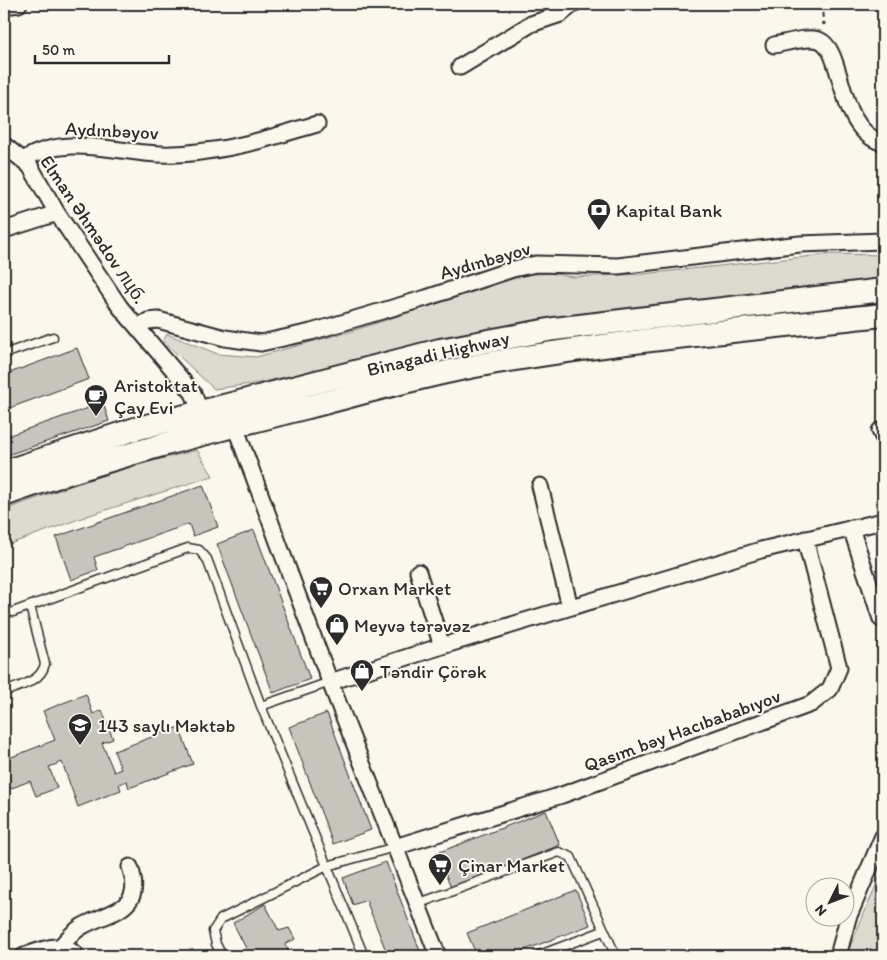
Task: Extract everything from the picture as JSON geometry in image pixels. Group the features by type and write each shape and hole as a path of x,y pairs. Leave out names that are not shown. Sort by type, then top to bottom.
{"main road":[{"name":"Binagadi Highway","path":"4,495 90,466 204,421 228,404 440,350 574,327 883,290"},
{"name":"Binagadi Highway","path":"4,472 82,445 204,421 234,425 443,372 495,362 614,345 883,315"}],"street":[{"path":"4,6 19,4"},
{"path":"460,66 531,24 561,14 573,4"},
{"path":"774,45 811,39 821,40 830,51 850,109 861,130 871,139 883,143"},
{"name":"Aydınbəyov","path":"23,160 36,151 57,146 103,147 147,154 207,151 256,142 317,124"},
{"name":"Elman Əhmədov лцб.","path":"4,145 23,160 38,178 57,213 120,307 183,378 193,393 204,421"},
{"path":"4,230 57,213"},
{"name":"Aydınbəyov","path":"137,327 148,320 158,320 225,338 261,343 310,332 426,298 513,269 536,264 618,266 800,244 883,242"},
{"path":"228,404 234,425 330,682 438,956"},
{"path":"540,486 570,607"},
{"path":"330,682 442,646 761,550 883,521"},
{"path":"851,528 881,619"},
{"name":"Qasım bəy Hacıbababıyov","path":"395,847 562,795 811,704 830,689 839,668 805,539"},
{"path":"418,572 442,646"},
{"path":"838,956 848,918 883,836"},
{"path":"24,956 61,946 82,926 124,908 134,888 134,879 130,867"},
{"path":"61,946 72,951 77,956"}],"lane":[{"path":"4,354 53,337"},
{"path":"13,612 188,548 199,550 207,559 261,706 364,956"},
{"path":"4,692 39,678 43,671 45,664 30,606"},
{"path":"261,706 330,682"},
{"path":"222,956 216,944 214,930 221,918 326,866 395,847"},
{"path":"417,904 558,852 571,857 616,956"},
{"path":"537,956 603,931"}],"path":[{"path":"821,40 824,22 822,4"}],"shaded area":[{"path":"832,254 883,255 883,278 557,317 258,383 214,389 163,341 167,334 218,354 256,357 355,330 524,275 549,273 574,277 643,274"},
{"path":"197,450 213,476 90,515 4,546 4,510 109,472"},
{"path":"883,869 883,956 848,956 849,949"}],"building":[{"path":"77,348 89,379 4,410 4,375"},
{"path":"103,403 109,421 7,455 4,437"},
{"path":"203,485 218,527 193,536 189,524 94,557 98,570 71,580 56,537"},
{"path":"254,530 310,679 273,693 217,544"},
{"path":"86,694 93,714 102,710 113,739 102,743 114,772 121,769 114,751 179,727 193,764 129,788 127,781 119,784 121,790 78,807 62,762 49,767 57,788 36,796 30,781 4,791 4,760 55,740 43,711"},
{"path":"327,713 371,830 333,844 289,727"},
{"path":"546,811 560,845 451,888 437,853"},
{"path":"386,862 422,956 388,956 366,900 353,905 343,878"},
{"path":"576,890 590,925 509,956 477,956 467,933"},
{"path":"265,904 279,931 289,928 295,939 285,944 292,956 250,956 233,923"}],"place":[{"name":"Kapital Bank","path":"599,231"},
{"name":"Aristoktat Çay Evi","path":"96,417"},
{"name":"Orxan Market","path":"321,609"},
{"name":"Meyvə tərəvəz","path":"337,646"},
{"name":"Təndir Çörək","path":"362,692"},
{"name":"143 saylı Məktəb","path":"80,746"},
{"name":"Çinar Market","path":"440,886"}]}
